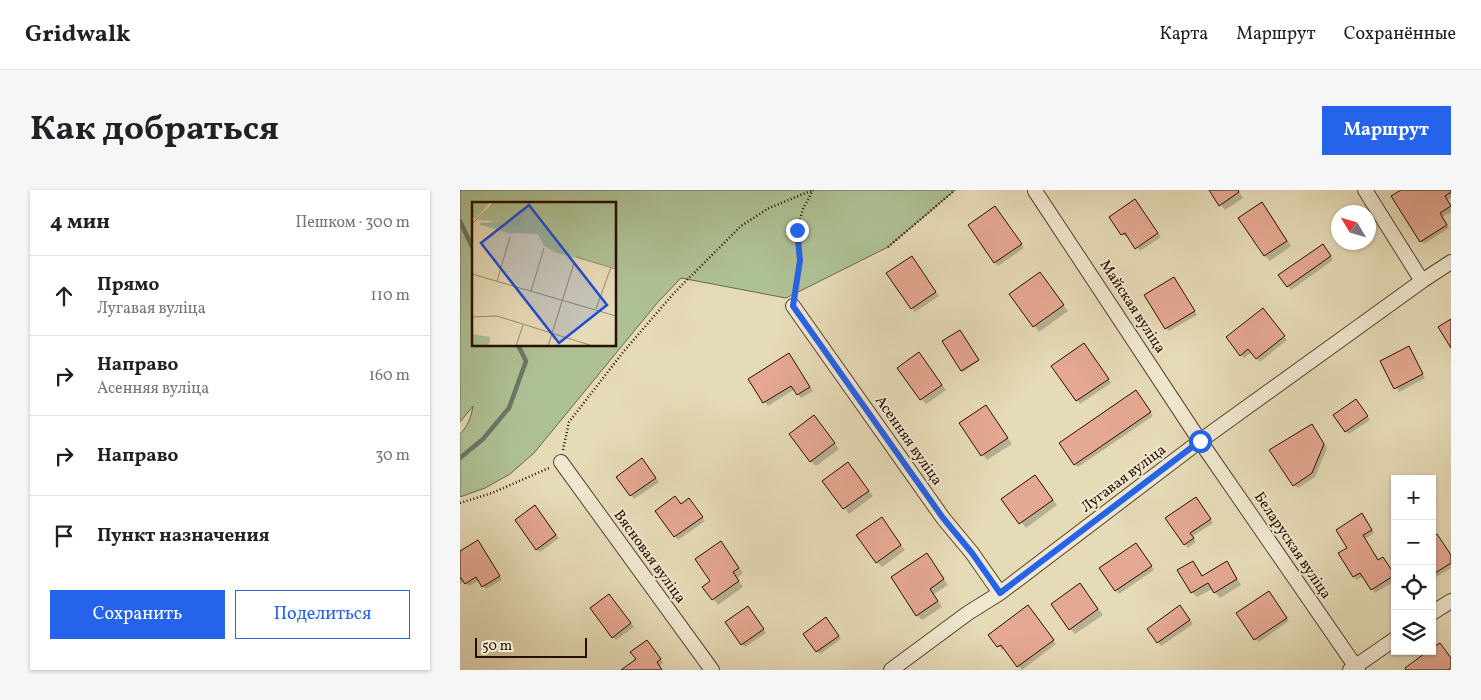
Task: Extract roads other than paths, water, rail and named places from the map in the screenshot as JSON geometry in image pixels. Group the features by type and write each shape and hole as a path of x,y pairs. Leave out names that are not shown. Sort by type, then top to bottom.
{"street":[{"path":"1365,190 1422,281"},
{"name":"Майская вуліца","path":"1035,191 1200,441"},
{"name":"Лугавая вуліца","path":"891,670 968,613 1000,593 1200,441 1451,262"},
{"name":"Асенняя вуліца","path":"793,306 943,518 972,553 1000,593"},
{"name":"Беларуская вуліца","path":"1200,441 1354,669"},
{"name":"Вясновая вуліца","path":"561,462 712,670"},
{"path":"1436,610 1451,601"},
{"path":"1354,669 1391,642"}],"waterway":[{"path":"460,221 472,247"},
{"path":"460,458 483,439 509,408 526,361 518,346"}]}
